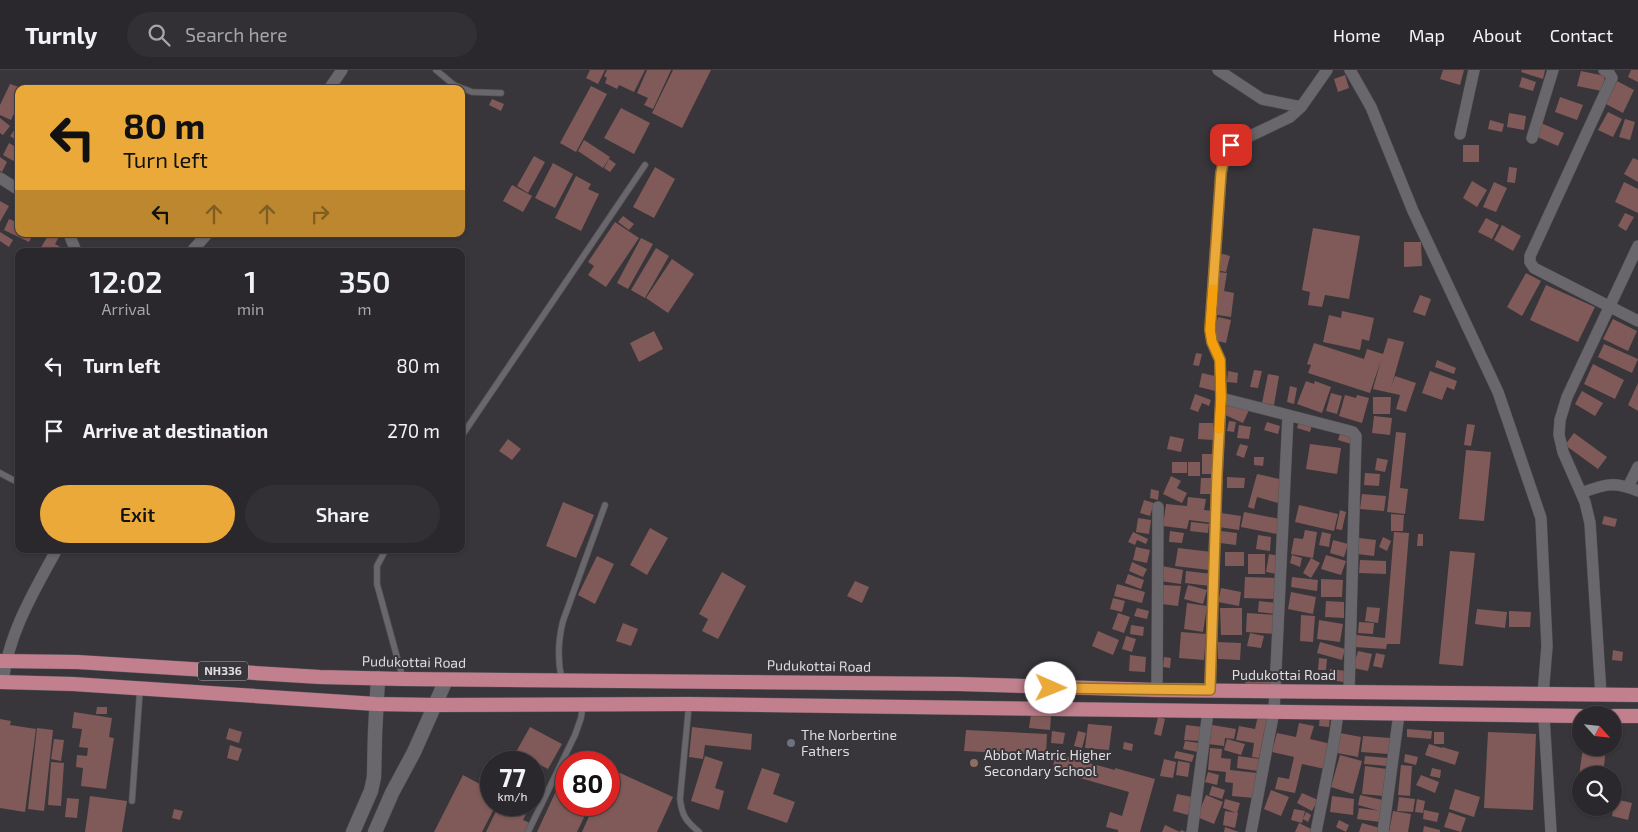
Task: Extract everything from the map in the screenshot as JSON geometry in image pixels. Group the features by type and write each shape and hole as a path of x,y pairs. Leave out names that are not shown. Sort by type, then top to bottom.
{"highway":[{"name":"Pudukottai Road","path":"3,661 77,662 320,677 446,680 958,684 1157,690 1638,695"},
{"name":"NH336","path":"2,682 73,684 376,704 688,704 1572,716"},
{"path":"958,684 960,708"},
{"path":"1622,716 1638,716"}],"street":[{"path":"332,85 342,70"},
{"path":"1218,70 1262,99 1301,107"},
{"path":"1210,690 1221,398 1220,360 1212,342 1210,330 1224,159 1231,145 1290,116 1301,107 1327,70"},
{"path":"1350,70 1370,107 1413,211 1498,392 1541,518 1547,646 1543,695"},
{"path":"1460,134 1474,70"},
{"path":"1532,138 1553,70"},
{"path":"1604,70 1610,73 1612,78 1530,256 1530,262 1534,268 1638,321"},
{"path":"0,178 15,187"},
{"path":"195,248 205,237"},
{"path":"1601,695 1590,523 1581,493 1563,452 1559,435 1560,420 1567,397 1638,246"},
{"path":"1221,398 1346,430 1353,432 1356,436 1349,692"},
{"path":"1251,832 1274,712 1276,690 1288,416"},
{"path":"1581,493 1605,484 1617,484 1633,489 1638,467"},
{"path":"1157,690 1158,507"},
{"path":"2,682 3,661 22,613 54,553"},
{"path":"353,832 371,791 374,777 378,678"},
{"path":"375,832 446,680"},
{"path":"1192,832 1208,712"},
{"path":"1316,832 1338,713"},
{"path":"1383,832 1399,714"},
{"path":"1544,716 1551,832"}],"lane":[{"path":"436,70 454,85"},
{"path":"465,89 472,92 501,93"},
{"path":"465,431 645,165"},
{"path":"0,473 15,481"},
{"path":"562,680 558,665 559,639 563,621 606,505"},
{"path":"384,553 377,566 377,584 403,679"},
{"path":"132,801 140,689"},
{"path":"528,832 575,735 581,718 583,704"},
{"path":"688,704 680,799 681,812 688,823 699,832"}],"building":[{"path":"590,70 605,70 598,84 586,78"},
{"path":"607,70 645,70 634,92 619,85 617,89 605,83 607,78 604,76"},
{"path":"647,70 671,70 653,109 644,105 648,98 637,93"},
{"path":"673,70 711,70 682,128 652,113"},
{"path":"1443,70 1464,70 1460,85 1440,79"},
{"path":"1522,70 1545,70 1543,79 1521,72"},
{"path":"1631,70 1638,70 1638,82 1628,77"},
{"path":"1581,71 1605,76 1602,91 1577,86"},
{"path":"1345,75 1349,88 1338,92 1334,79"},
{"path":"1522,77 1536,82 1533,91 1519,87"},
{"path":"1617,81 1634,90 1623,113 1606,104"},
{"path":"10,84 15,86 15,112 11,120 0,115 0,105"},
{"path":"591,86 607,94 576,152 560,143"},
{"path":"1560,97 1583,105 1577,120 1555,112"},
{"path":"492,99 504,104 501,111 489,105"},
{"path":"621,108 650,123 634,154 604,138"},
{"path":"1608,112 1622,119 1613,137 1598,130"},
{"path":"1509,113 1526,116 1524,130 1507,127"},
{"path":"0,118 10,126 3,135 0,133"},
{"path":"1625,119 1635,122 1630,140 1619,137"},
{"path":"1490,120 1504,124 1502,132 1488,129"},
{"path":"1541,123 1564,133 1558,146 1535,136"},
{"path":"15,129 15,139 10,136"},
{"path":"584,140 610,157 603,168 578,151"},
{"path":"9,143 15,147 15,162 3,155"},
{"path":"1463,145 1479,145 1479,162 1463,162"},
{"path":"534,156 545,162 528,193 517,186"},
{"path":"0,157 7,162 2,172 0,171"},
{"path":"1633,158 1638,160 1638,182 1624,174"},
{"path":"609,159 616,164 610,172 604,168"},
{"path":"553,163 573,174 555,208 535,198"},
{"path":"655,167 675,179 654,218 633,207"},
{"path":"1509,167 1517,168 1515,183 1507,182"},
{"path":"576,176 591,184 588,189 599,194 581,231 555,218"},
{"path":"1472,181 1487,190 1477,207 1463,198"},
{"path":"1494,182 1507,188 1496,212 1483,207"},
{"path":"1624,182 1638,189 1638,213 1615,202"},
{"path":"512,185 532,196 523,212 503,201"},
{"path":"0,201 9,206 0,222"},
{"path":"1625,213 1634,217 1626,231 1618,226"},
{"path":"623,216 634,224 629,230 618,222"},
{"path":"1486,218 1499,225 1492,239 1478,232"},
{"path":"9,219 15,221 15,235 4,230"},
{"path":"615,222 639,238 606,287 588,275 594,266 588,262"},
{"path":"1502,225 1521,236 1513,251 1494,240"},
{"path":"1313,228 1360,236 1349,299 1325,295 1322,307 1308,305 1310,292 1302,290"},
{"path":"0,232 13,240 9,247 0,241"},
{"path":"19,237 32,237 29,242"},
{"path":"47,237 59,237 55,244 62,248 41,248"},
{"path":"641,238 653,244 628,289 617,283"},
{"path":"1404,242 1421,242 1422,266 1404,267"},
{"path":"656,248 669,256 645,298 631,290"},
{"path":"1219,253 1230,256 1226,272 1216,270"},
{"path":"672,259 694,274 668,313 646,298"},
{"path":"1217,272 1227,273 1224,291 1234,293 1231,317 1211,314"},
{"path":"1526,273 1541,281 1522,316 1507,307"},
{"path":"1546,285 1595,307 1578,342 1530,320"},
{"path":"1420,295 1431,299 1425,316 1413,312"},
{"path":"1342,311 1374,318 1369,341 1362,339 1360,350 1323,342 1329,315 1341,318"},
{"path":"1218,317 1231,320 1226,343 1212,340"},
{"path":"1613,319 1637,331 1628,351 1603,339"},
{"path":"654,331 663,349 639,362 630,343"},
{"path":"1388,338 1404,342 1391,388 1395,376 1416,383 1406,412 1396,409 1400,395 1373,389 1381,360 1370,393 1308,373 1311,365 1307,364 1314,343 1364,359 1367,349 1383,354"},
{"path":"1604,344 1638,359 1632,373 1598,357"},
{"path":"1196,353 1202,354 1199,366 1193,365"},
{"path":"1437,360 1456,368 1454,374 1435,367"},
{"path":"1593,364 1624,380 1615,399 1584,384"},
{"path":"1254,370 1262,371 1258,388 1250,387"},
{"path":"1228,371 1238,373 1237,383 1227,382"},
{"path":"1430,371 1457,381 1454,390 1447,387 1442,400 1422,393"},
{"path":"1202,373 1219,377 1215,391 1199,387"},
{"path":"1268,374 1279,376 1274,405 1262,403"},
{"path":"1306,381 1314,384 1315,381 1331,387 1322,413 1297,404"},
{"path":"1638,383 1638,411 1628,405"},
{"path":"1290,386 1297,388 1294,404 1287,402"},
{"path":"1582,391 1603,403 1595,416 1575,404"},
{"path":"1331,393 1342,396 1337,414 1326,411"},
{"path":"1195,394 1211,400 1209,406 1202,403 1198,412 1190,409"},
{"path":"1345,395 1356,398 1357,395 1369,398 1362,423 1339,416"},
{"path":"1373,397 1391,397 1390,414 1373,414"},
{"path":"1229,402 1249,410 1243,423 1223,414"},
{"path":"1374,416 1392,418 1390,435 1372,433"},
{"path":"1229,421 1236,422 1234,432 1227,431"},
{"path":"1299,421 1312,425 1310,432 1297,428"},
{"path":"1267,422 1280,426 1278,434 1264,430"},
{"path":"1199,423 1213,423 1213,440 1198,439"},
{"path":"1467,424 1475,425 1471,446 1464,445"},
{"path":"1239,425 1251,427 1249,439 1237,438"},
{"path":"1341,431 1354,435 1351,444 1338,440"},
{"path":"1396,432 1406,433 1400,488 1408,489 1405,514 1387,512"},
{"path":"1574,433 1607,457 1598,469 1565,445"},
{"path":"1170,436 1184,439 1181,452 1167,449"},
{"path":"508,439 521,449 512,460 499,451"},
{"path":"1240,444 1248,446 1244,458 1236,455"},
{"path":"1310,444 1341,448 1337,474 1306,469"},
{"path":"1466,450 1491,452 1484,521 1459,519"},
{"path":"1202,454 1213,454 1214,474 1202,474"},
{"path":"1254,457 1264,457 1263,466 1254,465"},
{"path":"1377,458 1388,460 1385,472 1375,470"},
{"path":"1172,462 1187,462 1187,473 1172,473"},
{"path":"1188,462 1200,462 1200,476 1188,476"},
{"path":"1365,473 1380,474 1379,486 1364,485"},
{"path":"1257,474 1284,480 1278,503 1257,497 1254,509 1248,507"},
{"path":"1171,476 1181,481 1177,488 1187,493 1182,503 1163,494"},
{"path":"1227,477 1245,478 1244,488 1227,488"},
{"path":"1201,478 1213,478 1211,494 1200,494"},
{"path":"1151,489 1159,491 1158,500 1150,498"},
{"path":"1362,494 1386,496 1384,511 1360,509"},
{"path":"1188,497 1206,499 1204,510 1214,511 1213,523 1189,520 1187,529 1163,526 1166,504 1187,506"},
{"path":"1144,500 1154,503 1150,516 1140,513"},
{"path":"563,502 594,515 576,558 546,546"},
{"path":"1299,505 1338,514 1334,531 1295,522"},
{"path":"1340,510 1346,512 1342,530 1336,529"},
{"path":"1244,512 1280,519 1277,534 1241,527"},
{"path":"1221,513 1241,516 1239,530 1219,527"},
{"path":"1391,514 1404,515 1403,531 1391,531"},
{"path":"1604,516 1617,519 1615,527 1602,524"},
{"path":"1138,518 1151,520 1149,534 1136,532"},
{"path":"1191,522 1209,524 1208,533 1190,531"},
{"path":"650,528 668,538 647,575 630,565"},
{"path":"1305,530 1317,532 1313,558 1291,554 1294,538 1303,539"},
{"path":"1170,531 1184,533 1182,543 1169,542"},
{"path":"1221,531 1237,533 1236,545 1220,543"},
{"path":"1133,532 1148,539 1146,544 1137,540 1135,545 1128,542"},
{"path":"1322,532 1331,534 1329,547 1319,545"},
{"path":"1394,532 1409,533 1400,644 1387,644 1386,649 1355,647 1356,635 1385,638"},
{"path":"1418,534 1423,534 1423,546 1417,546"},
{"path":"1258,535 1271,537 1270,551 1256,549"},
{"path":"1383,537 1391,541 1387,551 1379,547"},
{"path":"1359,538 1376,540 1374,556 1357,554"},
{"path":"1333,540 1348,544 1344,557 1330,553"},
{"path":"1136,547 1150,550 1147,563 1133,560"},
{"path":"1178,548 1212,552 1209,570 1175,566"},
{"path":"1450,551 1475,553 1463,666 1439,664"},
{"path":"1225,552 1244,552 1244,566 1225,566"},
{"path":"1248,554 1265,554 1265,574 1248,574"},
{"path":"1269,554 1280,556 1277,574 1266,572"},
{"path":"1292,555 1302,558 1300,567 1290,563"},
{"path":"1326,555 1346,561 1341,575 1321,569"},
{"path":"597,556 614,564 595,604 578,595"},
{"path":"1311,558 1320,563 1311,578 1303,573"},
{"path":"1360,560 1386,561 1386,574 1359,573"},
{"path":"1132,562 1147,569 1143,577 1129,571"},
{"path":"1162,566 1183,570 1181,584 1160,581"},
{"path":"1186,571 1212,574 1210,586 1185,583"},
{"path":"722,572 746,586 718,639 702,631 708,619 699,614"},
{"path":"1128,574 1144,580 1141,589 1125,583"},
{"path":"1245,577 1276,578 1275,599 1244,598"},
{"path":"1292,577 1318,580 1317,591 1291,587"},
{"path":"1321,579 1343,580 1342,597 1321,597"},
{"path":"855,581 869,587 862,603 847,596"},
{"path":"1117,584 1145,592 1142,603 1114,596"},
{"path":"1163,585 1181,586 1178,606 1161,604"},
{"path":"1188,585 1207,590 1203,604 1184,599"},
{"path":"1221,588 1241,592 1239,606 1218,602"},
{"path":"1291,592 1316,597 1313,614 1288,609"},
{"path":"1113,598 1125,601 1122,612 1110,609"},
{"path":"1259,601 1277,603 1276,614 1258,612"},
{"path":"1326,601 1344,602 1344,618 1325,617"},
{"path":"1187,603 1207,606 1203,632 1184,629"},
{"path":"1367,607 1380,608 1378,623 1365,621"},
{"path":"1137,608 1149,611 1147,619 1134,616"},
{"path":"1220,608 1242,608 1242,635 1221,635"},
{"path":"1477,609 1507,612 1505,628 1475,624"},
{"path":"1509,611 1531,612 1530,627 1509,627"},
{"path":"1118,613 1130,617 1124,633 1112,629"},
{"path":"1247,613 1277,615 1276,634 1246,632"},
{"path":"1301,615 1315,616 1313,642 1300,641"},
{"path":"1319,620 1343,624 1340,642 1317,639"},
{"path":"1359,622 1374,623 1373,634 1358,633"},
{"path":"623,623 638,629 631,646 616,641"},
{"path":"1131,625 1144,627 1143,636 1130,634"},
{"path":"1098,631 1119,640 1113,655 1092,646"},
{"path":"1181,632 1206,634 1204,660 1179,658"},
{"path":"1250,633 1264,636 1261,648 1247,646"},
{"path":"1126,636 1136,639 1132,652 1122,649"},
{"path":"1218,642 1241,643 1240,660 1218,659"},
{"path":"1320,642 1345,649 1342,660 1317,653"},
{"path":"1613,650 1623,652 1622,661 1612,660"},
{"path":"1358,651 1372,654 1368,671 1353,668"},
{"path":"1376,653 1385,655 1382,668 1373,666"},
{"path":"1130,655 1146,657 1145,672 1129,671"},
{"path":"1164,657 1171,658 1170,668 1163,667"},
{"path":"1319,658 1327,659 1326,670 1318,670"},
{"path":"1330,669 1346,671 1344,682 1329,680"},
{"path":"1246,673 1273,674 1272,686 1245,684"},
{"path":"97,707 107,707 107,714 96,714"},
{"path":"74,712 112,718 109,737 114,738 106,789 81,786 83,768 76,767 77,755 87,756 88,748 79,747 82,729 72,728"},
{"path":"1031,714 1051,716 1050,730 1029,728"},
{"path":"1320,715 1330,716 1329,727 1319,726"},
{"path":"1258,716 1267,718 1259,758 1252,757 1254,743 1236,740 1239,726 1255,729"},
{"path":"1158,717 1165,719 1161,736 1154,734"},
{"path":"0,719 11,721 10,725 36,729 25,812 0,808"},
{"path":"1299,723 1314,726 1310,739 1331,744 1325,769 1302,764 1295,793 1275,789 1278,777 1289,779 1294,757 1272,752 1277,733 1296,737"},
{"path":"1088,724 1112,726 1109,750 1085,748"},
{"path":"1186,725 1202,727 1200,741 1184,740"},
{"path":"1212,725 1236,729 1234,739 1225,738 1224,746 1208,744"},
{"path":"530,727 562,744 558,751 555,751 555,756 548,769 545,767 545,751 517,751"},
{"path":"692,727 752,734 751,750 705,745 703,759 689,757"},
{"path":"37,728 53,730 44,811 28,809"},
{"path":"229,728 242,732 239,743 226,739"},
{"path":"1407,729 1432,731 1431,739 1407,737"},
{"path":"966,730 1047,734 1046,755 964,751"},
{"path":"1052,731 1065,733 1063,744 1051,743"},
{"path":"1078,731 1086,733 1082,748 1074,746"},
{"path":"1434,732 1444,732 1444,744 1434,744"},
{"path":"1488,732 1536,734 1533,810 1484,808"},
{"path":"1340,733 1361,737 1358,757 1337,753"},
{"path":"1363,736 1391,738 1389,754 1361,752"},
{"path":"54,739 64,740 61,761 51,759"},
{"path":"1227,739 1245,744 1241,755 1224,750"},
{"path":"1185,741 1199,743 1198,752 1183,749"},
{"path":"1124,742 1133,744 1132,751 1123,749"},
{"path":"1429,744 1459,752 1455,765 1425,755"},
{"path":"230,745 242,749 238,761 227,758"},
{"path":"1210,748 1222,749 1221,758 1231,759 1230,770 1257,773 1254,798 1232,796 1233,783 1225,782 1226,772 1208,770"},
{"path":"1176,751 1194,755 1192,762 1174,758"},
{"path":"1056,754 1155,779 1140,832 1118,832 1118,830 1106,827 1110,812 1122,816 1129,792 1052,770"},
{"path":"1405,754 1418,757 1416,765 1404,762"},
{"path":"1340,755 1362,761 1353,794 1331,787"},
{"path":"705,756 723,762 715,788 724,791 719,810 691,801"},
{"path":"1238,756 1260,759 1258,771 1237,768"},
{"path":"1365,756 1388,758 1387,766 1364,764"},
{"path":"1582,756 1605,756 1604,766 1580,766"},
{"path":"1164,759 1176,762 1173,778 1160,776"},
{"path":"1178,761 1190,763 1188,777 1176,775"},
{"path":"51,762 64,763 61,806 48,805"},
{"path":"1401,765 1412,766 1410,796 1398,795"},
{"path":"1365,766 1387,769 1383,796 1362,794"},
{"path":"762,768 780,774 773,794 795,802 787,823 747,809"},
{"path":"1432,768 1441,770 1440,778 1430,776"},
{"path":"1208,772 1219,775 1217,785 1205,782"},
{"path":"620,773 673,797 657,832 582,832 589,816 620,816"},
{"path":"463,775 480,784 480,816 490,816 482,832 434,832"},
{"path":"1421,775 1439,782 1435,793 1416,785"},
{"path":"1212,786 1225,790 1222,799 1209,795"},
{"path":"1455,789 1480,797 1474,817 1449,809"},
{"path":"1271,790 1289,797 1281,816 1264,809"},
{"path":"555,793 555,816 585,816 577,832 537,832"},
{"path":"1302,793 1318,800 1312,811 1297,803"},
{"path":"1177,794 1192,797 1188,815 1173,811"},
{"path":"1206,795 1223,802 1214,824 1197,817"},
{"path":"1360,795 1383,800 1380,811 1358,805"},
{"path":"90,796 127,801 122,832 85,832"},
{"path":"1332,796 1354,799 1353,815 1330,812"},
{"path":"1399,797 1415,799 1413,812 1397,811"},
{"path":"67,798 79,799 77,818 65,817"},
{"path":"1225,799 1240,803 1237,813 1223,808"},
{"path":"1417,799 1425,801 1423,813 1415,812"},
{"path":"1622,801 1632,803 1628,820 1612,816 1622,816"},
{"path":"1359,808 1381,811 1380,822 1357,819"},
{"path":"174,809 183,811 180,820 172,818"},
{"path":"1294,809 1305,811 1302,823 1291,820"},
{"path":"1424,810 1439,813 1437,822 1423,819"},
{"path":"1225,811 1238,813 1235,828 1223,825"},
{"path":"1393,811 1411,814 1408,832 1389,832"},
{"path":"1306,812 1311,815 1308,822 1303,819"},
{"path":"1449,812 1466,818 1461,832 1444,827"},
{"path":"494,816 525,816 523,820 530,823 526,832 486,832"},
{"path":"1339,820 1349,825 1346,832 1336,827"},
{"path":"1299,823 1315,831 1295,832"},
{"path":"1362,823 1380,828 1379,832 1359,832"},
{"path":"1165,825 1180,832 1162,832"},
{"path":"1424,826 1440,830 1440,832 1423,832"},
{"path":"1225,827 1239,832 1224,832"}],"slow traffic":[{"path":"1213,289 1210,330 1212,342 1220,360 1221,398 1219,429"}],"place":[{"name":"The Norbertine Fathers","path":"791,743"},
{"name":"Abbot Matric Higher Secondary School","path":"974,763"}],"route":[{"path":"1051,688 1210,690 1221,398 1220,360 1212,342 1210,330 1221,173 1224,159 1231,145"}]}
